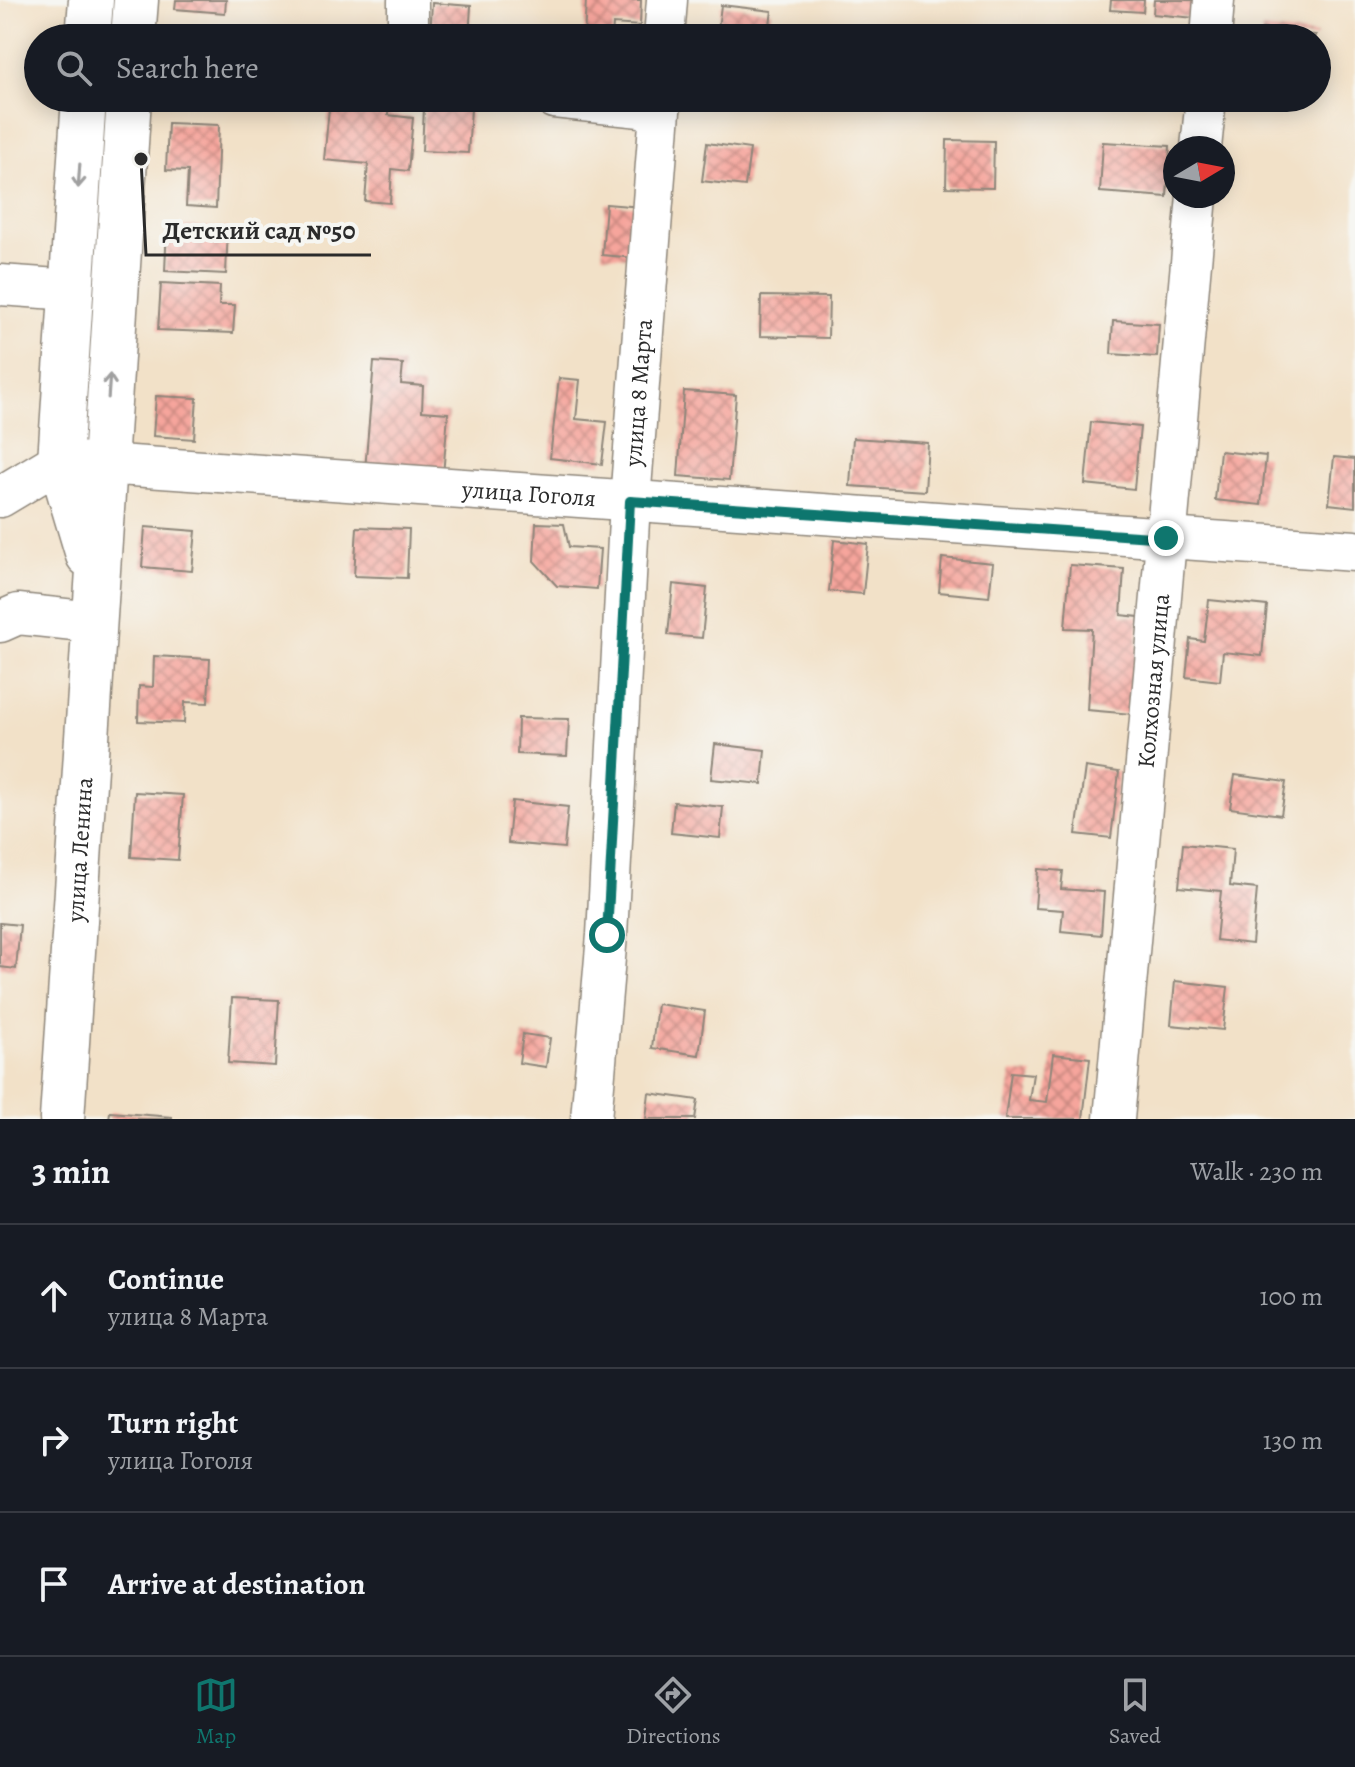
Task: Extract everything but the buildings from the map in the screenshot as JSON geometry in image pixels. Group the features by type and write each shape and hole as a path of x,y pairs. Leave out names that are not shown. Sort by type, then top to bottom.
{"main road":[{"path":"89,24 91,0"},
{"path":"134,24 136,0"},
{"name":"улица Ленина","path":"83,112 60,461 95,601"},
{"name":"улица Ленина","path":"62,1119 128,112"}],"street":[{"path":"408,0 408,24"},
{"path":"665,24 667,0"},
{"path":"1212,24 1214,0"},
{"name":"улица 8 Марта","path":"591,1119 608,919 630,501 660,112"},
{"path":"1202,136 1205,112"},
{"name":"Колхозная улица","path":"1114,1119 1196,208"},
{"path":"0,285 72,290"},
{"path":"0,497 60,461"},
{"name":"улица Гоголя","path":"60,461 1355,551"},
{"path":"0,622 18,614 95,601"}],"place":[{"name":"Детский сад №50","path":"141,159"}],"route":[{"path":"607,935 630,501 1166,538"}]}
